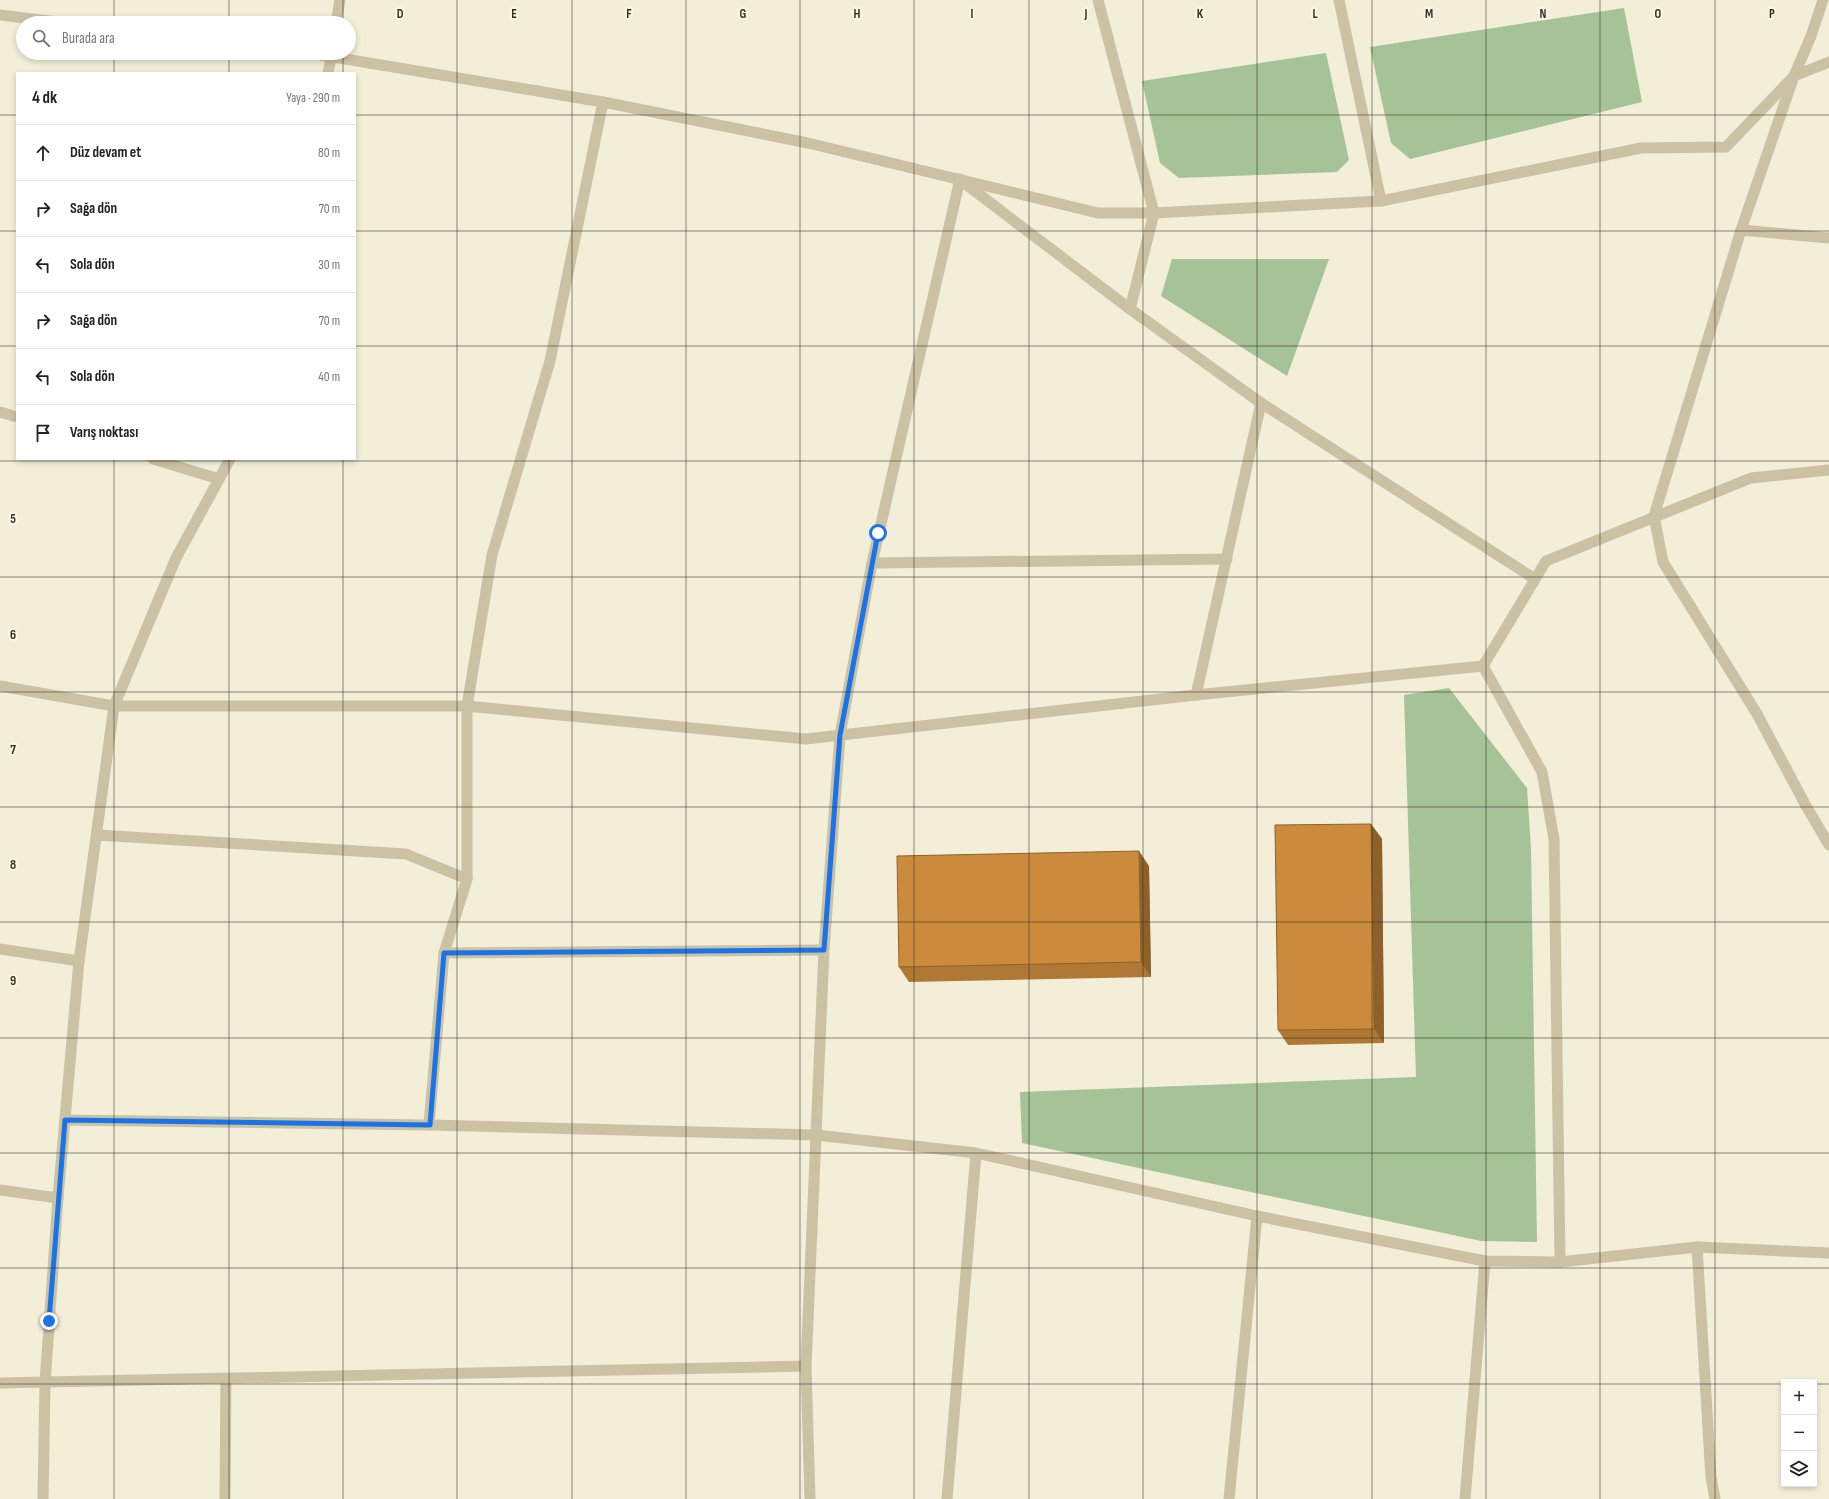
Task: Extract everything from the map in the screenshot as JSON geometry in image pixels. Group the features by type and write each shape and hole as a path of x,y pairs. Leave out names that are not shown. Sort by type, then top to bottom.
{"street":[{"path":"337,16 340,0"},
{"path":"1098,0 1154,213 1130,309"},
{"path":"1339,0 1381,201"},
{"path":"1823,0 1811,36 1794,76 1741,230 1654,516 1663,562 1757,714 1805,804 1829,845"},
{"path":"0,15 16,17"},
{"path":"356,58 603,102 808,143 1098,213 1154,213 1381,201 1641,148 1726,147 1794,76 1829,62"},
{"path":"328,72 330,60"},
{"path":"430,1125 444,953 467,879 467,706 492,555 550,361 603,102"},
{"path":"960,179 1130,309 1261,403 1535,579"},
{"path":"810,1499 806,1366 824,950 840,735 872,563 960,179"},
{"path":"1741,230 1829,238"},
{"path":"1196,695 1261,403"},
{"path":"0,412 16,417"},
{"path":"156,460 219,479"},
{"path":"43,1499 45,1383 58,1198 79,961 114,706 176,558 229,460"},
{"path":"1483,666 1546,561 1751,478 1829,470"},
{"path":"872,563 1227,559"},
{"path":"0,686 114,706 467,706 806,739 1196,695 1483,666"},
{"path":"1483,666 1542,772 1554,839 1560,1262"},
{"path":"97,835 406,854 467,879"},
{"path":"0,949 79,961"},
{"path":"444,953 824,950"},
{"path":"65,1120 430,1125 816,1135 976,1153 1257,1216 1485,1261 1560,1262 1697,1247 1829,1253"},
{"path":"947,1499 976,1153"},
{"path":"0,1190 58,1198"},
{"path":"1229,1499 1257,1216"},
{"path":"1697,1247 1710,1477 1715,1499"},
{"path":"1465,1499 1485,1261"},
{"path":"0,1383 806,1366"},
{"path":"225,1499 226,1379"}],"green space":[{"path":"1624,8 1642,102 1410,159 1391,143 1370,47"},
{"path":"1326,53 1349,160 1337,172 1179,178 1160,163 1142,81"},
{"path":"1172,259 1329,259 1287,376 1161,296"},
{"path":"1449,688 1527,788 1531,848 1537,1242 1481,1241 1022,1143 1020,1092 1416,1077 1404,695"}],"building":[{"path":"1371,824 1374,1029 1278,1030 1275,825"},
{"path":"1139,851 1141,962 899,967 897,856"}],"route":[{"path":"49,1321 65,1120 430,1125 444,953 824,950 840,735 878,533"}]}
